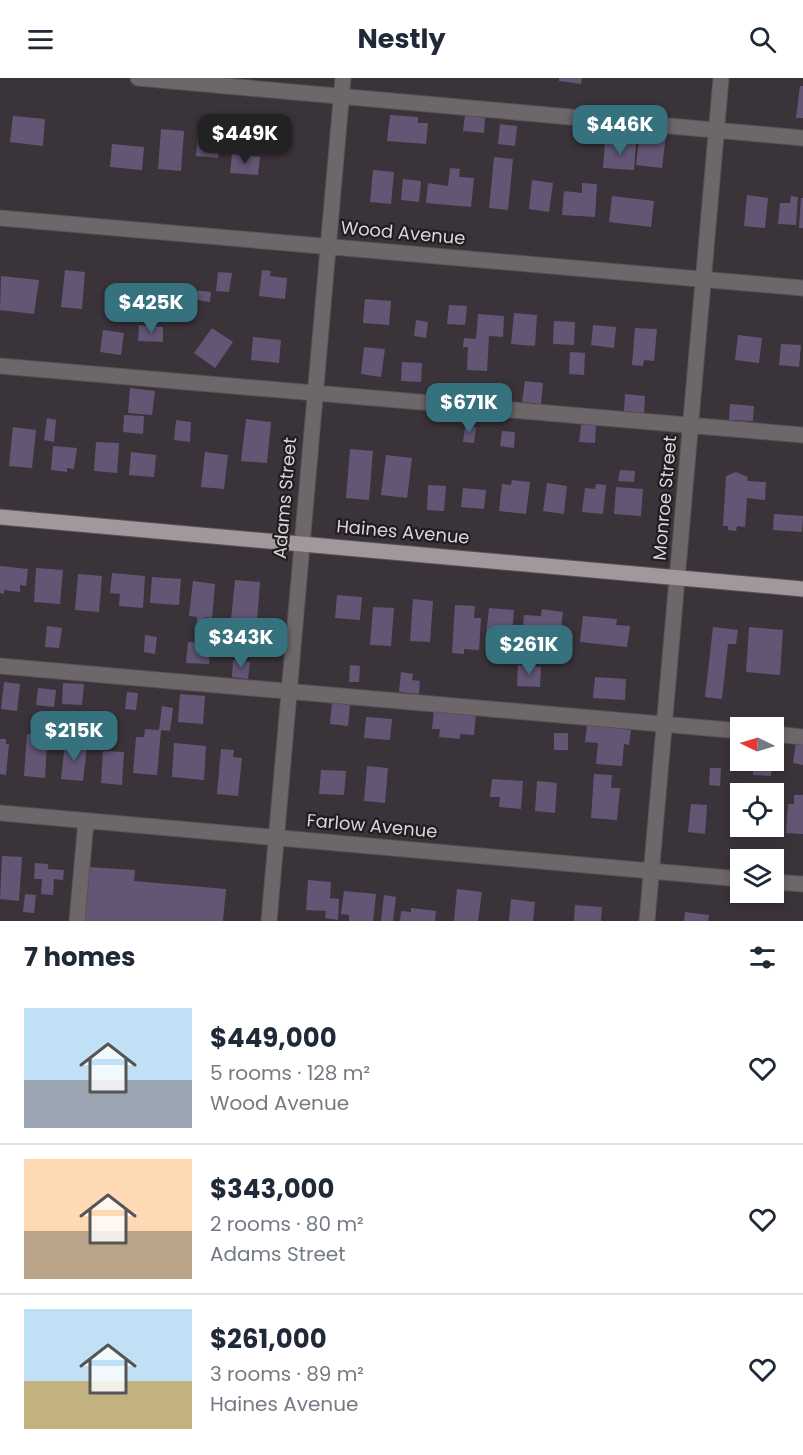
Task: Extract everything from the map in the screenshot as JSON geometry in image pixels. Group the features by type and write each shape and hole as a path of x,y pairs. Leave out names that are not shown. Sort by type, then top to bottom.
{"main road":[{"name":"Haines Avenue","path":"0,517 803,589"}],"street":[{"path":"138,78 803,138"},
{"name":"Adams Street","path":"269,921 343,78"},
{"name":"Monroe Street","path":"647,921 721,78"},
{"name":"Wood Avenue","path":"0,218 803,288"},
{"path":"0,366 803,435"},
{"path":"0,666 730,730"},
{"path":"784,735 803,737"},
{"name":"Farlow Avenue","path":"0,813 730,878"},
{"path":"77,921 86,821"},
{"path":"784,883 803,884"}],"building":[{"path":"559,78 582,78 581,84 559,81"},
{"path":"800,86 803,86 803,118 796,118"},
{"path":"390,115 418,117 418,123 428,123 426,144 387,141"},
{"path":"465,115 485,118 484,133 463,131"},
{"path":"13,116 45,119 43,146 10,142"},
{"path":"199,119 221,120 218,158 196,156"},
{"path":"500,124 517,126 515,146 498,144"},
{"path":"161,129 184,131 181,171 158,169"},
{"path":"640,132 666,135 662,168 636,165"},
{"path":"605,141 636,143 634,170 603,168"},
{"path":"112,144 144,147 142,170 110,167"},
{"path":"232,154 260,157 258,175 230,173"},
{"path":"494,157 513,159 508,210 489,208"},
{"path":"450,168 460,169 459,177 474,178 471,207 426,203 428,183 448,186"},
{"path":"373,170 394,172 391,204 370,202"},
{"path":"403,179 421,181 419,202 401,200"},
{"path":"532,180 553,183 549,212 529,209"},
{"path":"582,183 597,184 595,217 562,215 564,191 582,193"},
{"path":"747,195 768,198 765,228 744,226"},
{"path":"612,196 654,201 651,227 609,222"},
{"path":"791,196 798,197 796,225 778,224 780,203 790,203"},
{"path":"801,198 803,198 803,228 799,228"},
{"path":"65,270 85,272 82,309 61,307"},
{"path":"262,270 271,271 270,276 287,278 285,299 259,296"},
{"path":"218,272 232,273 229,292 216,291"},
{"path":"1,276 39,280 34,314 0,310"},
{"path":"183,289 211,292 210,302 182,298"},
{"path":"365,299 391,301 389,325 363,323"},
{"path":"449,305 467,306 465,325 447,324"},
{"path":"514,313 537,315 535,346 511,344"},
{"path":"478,314 504,316 503,337 489,336 487,371 467,370 468,347 463,347 464,338 476,339"},
{"path":"416,320 428,322 426,338 414,336"},
{"path":"554,321 575,322 574,345 553,344"},
{"path":"139,325 163,327 163,342 138,341"},
{"path":"593,325 616,327 614,348 591,345"},
{"path":"212,328 233,342 215,368 194,353"},
{"path":"635,328 657,329 654,361 644,360 643,366 632,365"},
{"path":"103,330 124,333 121,355 100,352"},
{"path":"738,335 762,338 759,363 735,360"},
{"path":"253,337 281,340 279,363 251,360"},
{"path":"781,344 801,345 799,367 779,365"},
{"path":"364,347 385,349 381,377 361,374"},
{"path":"570,352 585,353 584,375 569,374"},
{"path":"402,362 422,363 421,382 401,381"},
{"path":"525,381 543,383 541,404 522,402"},
{"path":"130,388 155,391 152,415 128,413"},
{"path":"625,394 645,396 644,413 624,411"},
{"path":"730,404 754,406 753,421 729,420"},
{"path":"124,415 144,416 143,434 123,432"},
{"path":"47,418 56,420 54,442 44,440"},
{"path":"246,419 271,422 267,463 241,461"},
{"path":"176,420 191,422 190,442 174,440"},
{"path":"581,425 596,425 595,443 579,442"},
{"path":"465,426 476,427 474,443 463,442"},
{"path":"13,427 36,430 32,468 9,466"},
{"path":"502,431 515,432 514,448 500,446"},
{"path":"96,442 119,443 117,473 94,471"},
{"path":"53,446 77,448 74,469 67,468 67,472 51,470"},
{"path":"350,449 373,451 369,500 346,498"},
{"path":"131,452 156,455 154,477 129,475"},
{"path":"205,452 228,455 224,489 201,487"},
{"path":"386,455 412,458 407,498 381,495"},
{"path":"620,470 635,471 634,482 618,481"},
{"path":"736,472 748,477 747,481 766,482 765,500 747,498 745,527 737,526 736,531 728,530 728,526 723,526 726,476"},
{"path":"512,480 530,482 526,514 499,511 502,484 511,485"},
{"path":"547,483 567,486 564,514 543,511"},
{"path":"596,484 606,485 603,514 582,512 585,488 595,489"},
{"path":"428,485 446,486 444,511 427,510"},
{"path":"616,487 643,489 641,516 614,514"},
{"path":"463,488 486,490 484,509 461,507"},
{"path":"774,514 803,516 802,532 773,530"},
{"path":"0,566 28,569 26,586 20,585 20,592 4,590 4,594 0,593"},
{"path":"36,568 63,570 60,604 34,602"},
{"path":"112,573 145,576 143,608 119,606 120,594 110,593"},
{"path":"78,574 102,576 99,612 75,610"},
{"path":"152,577 181,579 179,605 150,603"},
{"path":"235,580 260,582 257,621 231,619"},
{"path":"193,581 215,584 212,618 205,617 205,626 197,625 197,617 189,616"},
{"path":"337,595 362,597 360,620 335,618"},
{"path":"413,599 433,601 430,642 410,641"},
{"path":"455,605 475,606 474,618 481,618 479,650 464,649 464,654 452,653"},
{"path":"373,607 394,608 391,646 370,645"},
{"path":"489,608 514,610 511,647 485,645"},
{"path":"542,609 563,612 559,644 522,640 524,615 541,616"},
{"path":"583,616 617,619 616,625 630,626 627,647 580,642"},
{"path":"47,626 62,628 59,648 45,647"},
{"path":"713,627 738,630 736,644 728,644 722,699 705,697"},
{"path":"749,627 783,630 780,675 746,672"},
{"path":"145,635 157,637 155,654 144,652"},
{"path":"188,642 210,643 209,664 186,663"},
{"path":"233,660 250,662 248,679 232,677"},
{"path":"350,665 360,666 359,682 349,682"},
{"path":"518,665 541,667 540,687 517,686"},
{"path":"401,672 413,674 412,680 420,681 419,694 399,692"},
{"path":"595,677 626,679 625,700 593,698"},
{"path":"4,682 20,684 17,711 1,709"},
{"path":"63,683 84,684 82,705 62,704"},
{"path":"38,688 56,690 54,707 36,705"},
{"path":"127,692 138,693 136,710 125,709"},
{"path":"180,694 205,696 203,724 178,722"},
{"path":"332,703 350,705 348,726 330,724"},
{"path":"162,706 173,708 170,731 161,730 157,775 133,773 136,737 144,737 145,729 159,730"},
{"path":"434,709 476,713 474,735 460,734 460,739 439,737 440,729 432,729"},
{"path":"366,717 392,719 390,740 364,738"},
{"path":"587,725 631,730 629,745 624,744 622,766 596,764 598,743 585,742"},
{"path":"554,733 568,733 568,750 554,750"},
{"path":"27,734 42,736 42,743 47,744 45,778 24,776"},
{"path":"0,739 6,739 6,744 9,744 6,775 0,774"},
{"path":"796,742 803,743 803,765 793,763"},
{"path":"174,743 206,746 204,780 172,777"},
{"path":"65,744 87,746 83,781 61,779"},
{"path":"221,749 234,750 233,757 242,758 238,796 217,794"},
{"path":"103,751 124,752 122,785 101,783"},
{"path":"367,766 388,768 385,803 364,801"},
{"path":"710,768 721,768 720,786 709,785"},
{"path":"321,770 346,771 344,795 319,794"},
{"path":"753,771 771,771 771,776 753,775"},
{"path":"594,774 612,775 611,788 620,788 617,820 591,818"},
{"path":"492,779 523,781 521,809 499,807 500,797 490,797"},
{"path":"537,781 557,783 555,813 535,811"},
{"path":"794,795 803,795 803,834 786,833 788,804 794,804"},
{"path":"691,804 707,805 705,834 688,832"},
{"path":"2,856 22,857 19,901 0,899"},
{"path":"35,863 48,864 48,869 64,870 63,880 54,879 53,895 41,894 42,879 34,879"},
{"path":"88,867 135,870 134,881 226,889 223,921 84,921"},
{"path":"308,880 331,882 330,898 339,899 338,920 325,918 326,911 306,910"},
{"path":"457,889 482,892 478,921 454,921"},
{"path":"344,891 376,894 373,921 349,921 349,915 341,914"},
{"path":"25,894 36,895 34,913 23,912"},
{"path":"384,895 396,897 393,921 381,921"},
{"path":"511,899 535,902 533,921 509,921"},
{"path":"575,905 602,907 601,921 574,921"},
{"path":"411,908 436,911 435,921 400,921 401,911 411,912"},
{"path":"685,912 709,915 708,921 684,921"}]}
